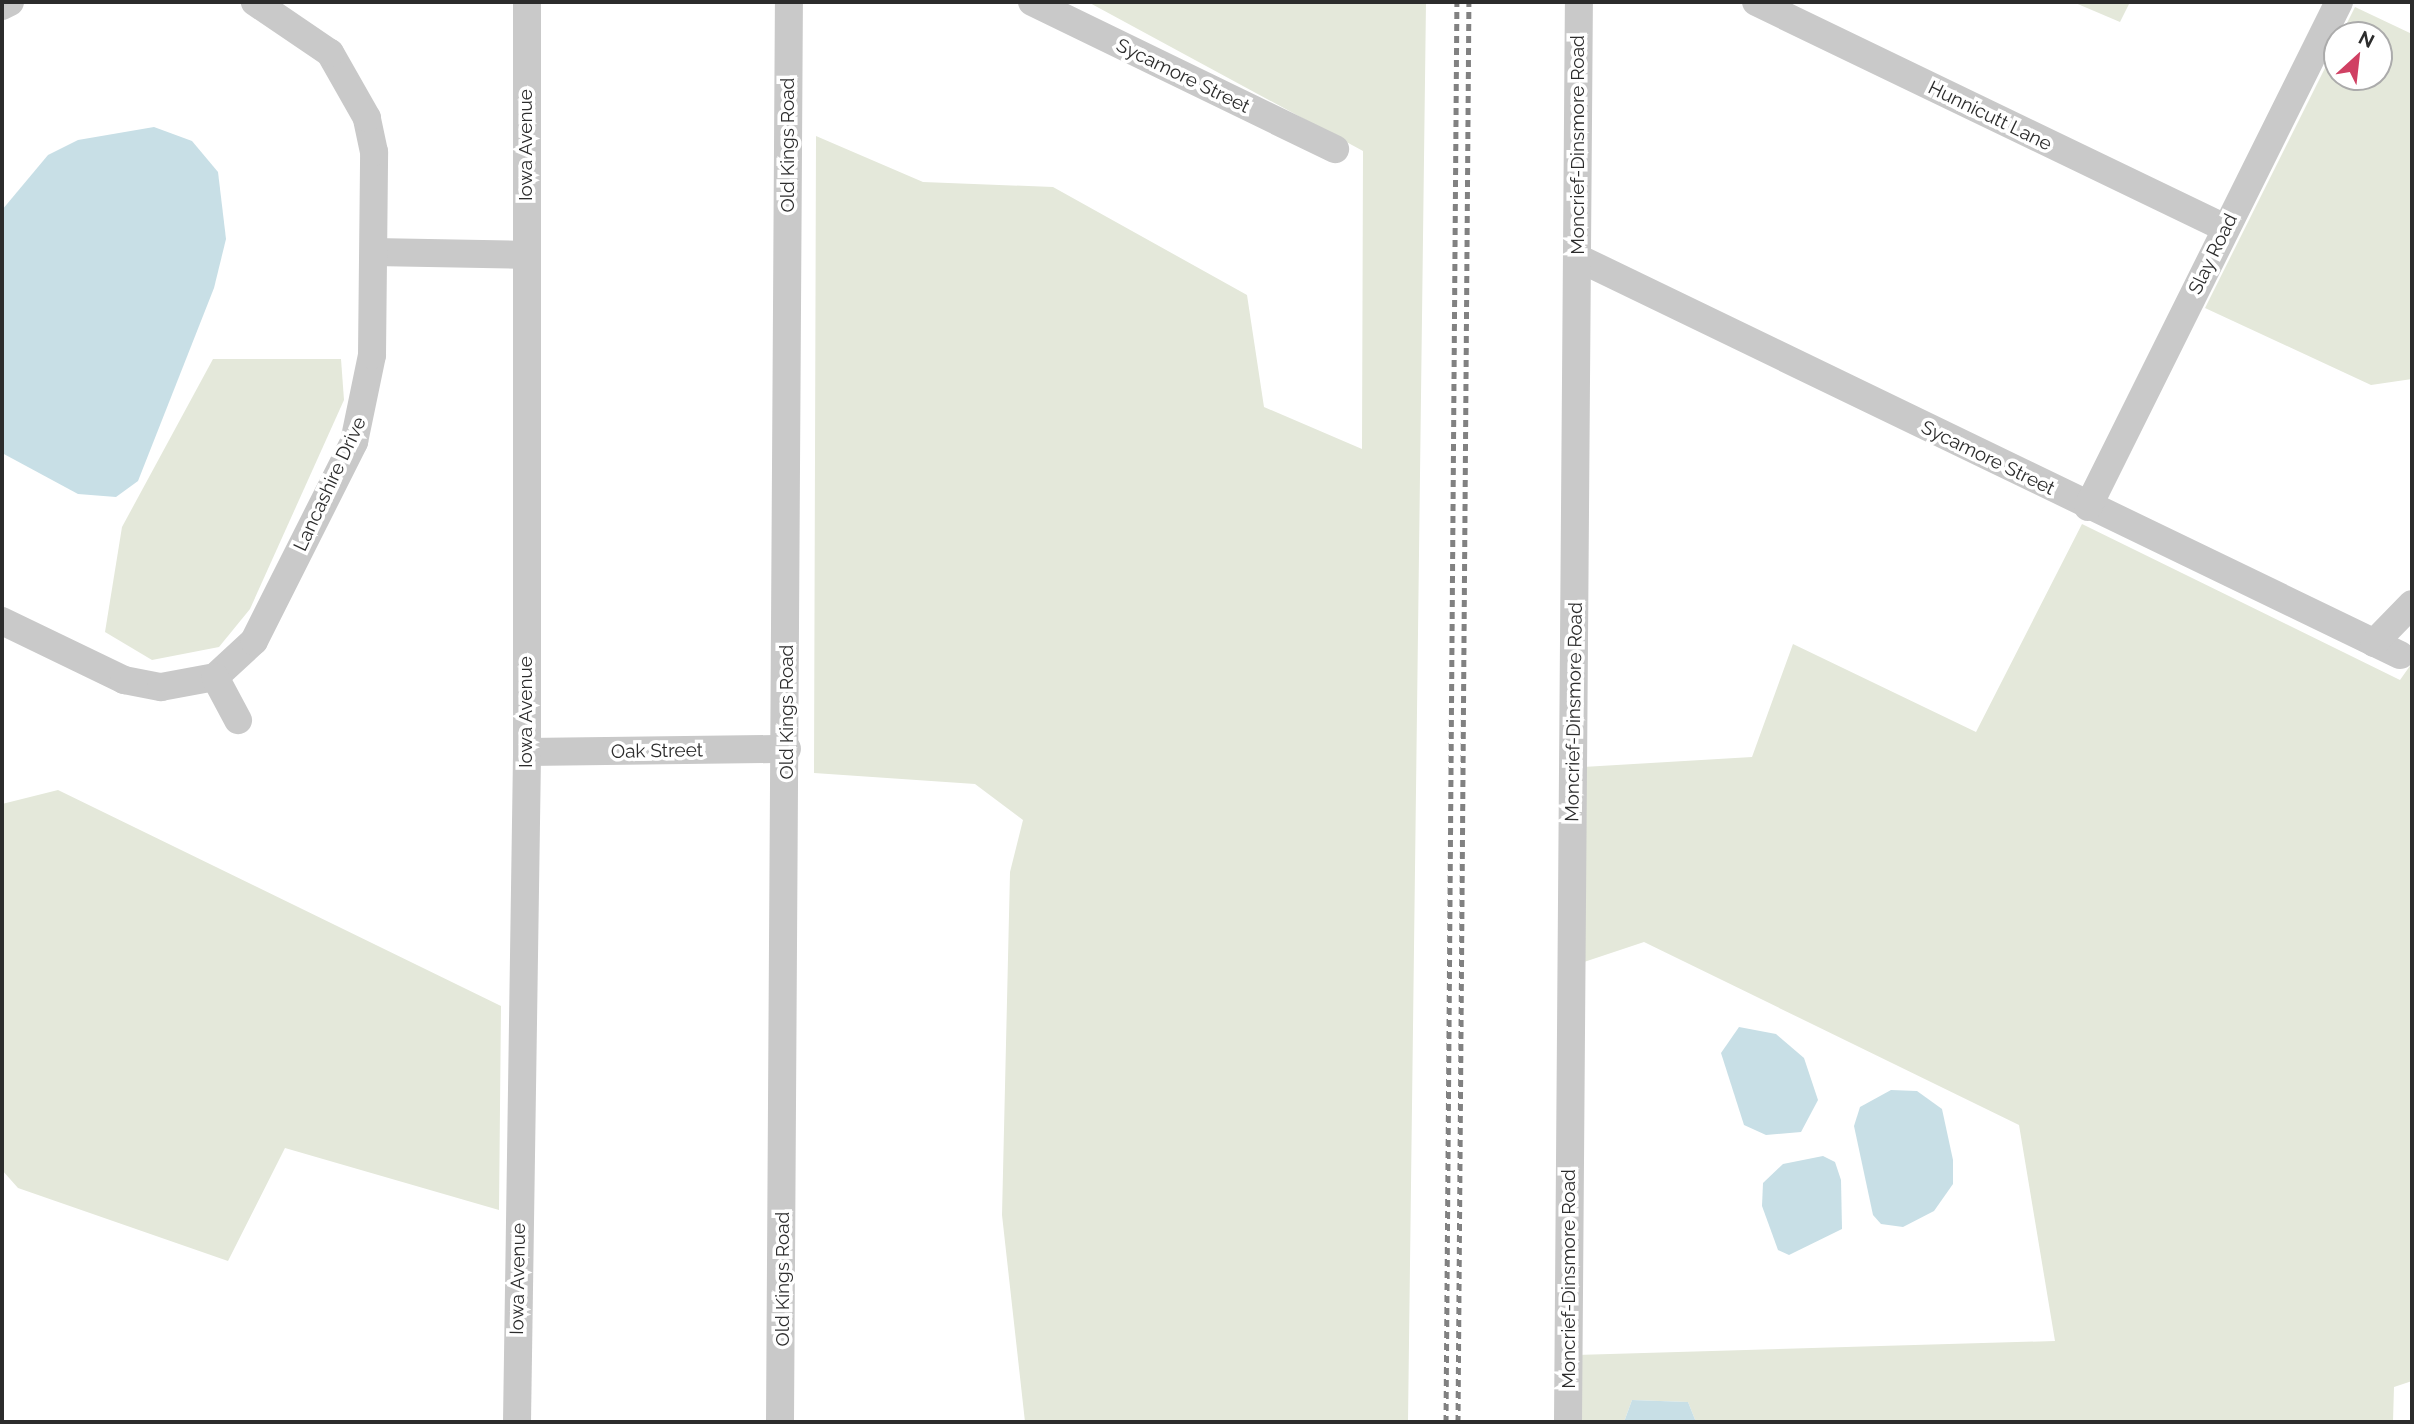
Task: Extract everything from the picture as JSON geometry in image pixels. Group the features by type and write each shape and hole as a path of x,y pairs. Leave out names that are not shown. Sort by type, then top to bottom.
{"street":[{"path":"2,6 10,2"},
{"name":"Lancashire Drive","path":"215,677 254,641 354,442 372,355 374,152 354,88 330,53 255,2"},
{"name":"Iowa Avenue","path":"517,1422 527,752 527,2"},
{"name":"Old Kings Road","path":"780,1422 787,749 789,2"},
{"name":"Sycamore Street","path":"1032,2 1335,149"},
{"name":"Moncrief-Dinsmore Road","path":"1568,1422 1579,2"},
{"name":"Hunnicutt Lane","path":"1756,2 2225,228"},
{"name":"Slay Road","path":"2088,507 2339,2"},
{"path":"374,252 525,255"},
{"name":"Sycamore Street","path":"1578,258 2088,507 2400,655"},
{"path":"2374,643 2412,604"},
{"path":"2,621 124,680 161,687 215,677 238,720"},
{"name":"Oak Street","path":"527,752 787,749"}],"shaded area":[{"path":"1088,2 1426,2 1408,1422 1025,1422 1002,1215 1010,872 1023,820 975,784 814,773 816,136 923,182 1053,187 1247,295 1264,407 1362,449 1363,151"},
{"path":"2073,2 2130,2 2120,22"},
{"path":"2355,7 2385,21 2348,21"},
{"path":"2393,25 2412,34 2412,379 2371,385 2205,308 2323,72 2323,91 2393,91"},
{"path":"213,359 341,359 344,400 250,609 219,647 152,660 105,632 122,527"},
{"path":"2082,524 2400,680 2412,663 2412,1381 2394,1387 2393,1422 1696,1422 1688,1402 1632,1400 1624,1422 1576,1422 1576,1355 2055,1341 2019,1125 1644,942 1581,963 1583,767 1752,757 1793,644 1976,732"},
{"path":"58,790 501,1006 499,1210 285,1148 228,1261 18,1188 2,1170 2,804"}],"water":[{"path":"154,127 192,141 218,172 226,239 214,288 138,481 116,497 78,494 2,453 2,210 48,155 78,140"},
{"path":"1739,1027 1776,1034 1804,1058 1818,1100 1801,1132 1766,1135 1744,1125 1721,1053"},
{"path":"1891,1090 1917,1091 1942,1109 1953,1160 1953,1184 1934,1211 1903,1227 1881,1224 1873,1215 1854,1126 1860,1107"},
{"path":"1823,1156 1835,1162 1841,1180 1842,1229 1789,1255 1778,1250 1762,1206 1763,1183 1783,1164"},
{"path":"1632,1400 1688,1402 1696,1422 1624,1422"}],"railway":[{"path":"1446,1422 1457,2"},
{"path":"1458,1422 1469,2"}]}
